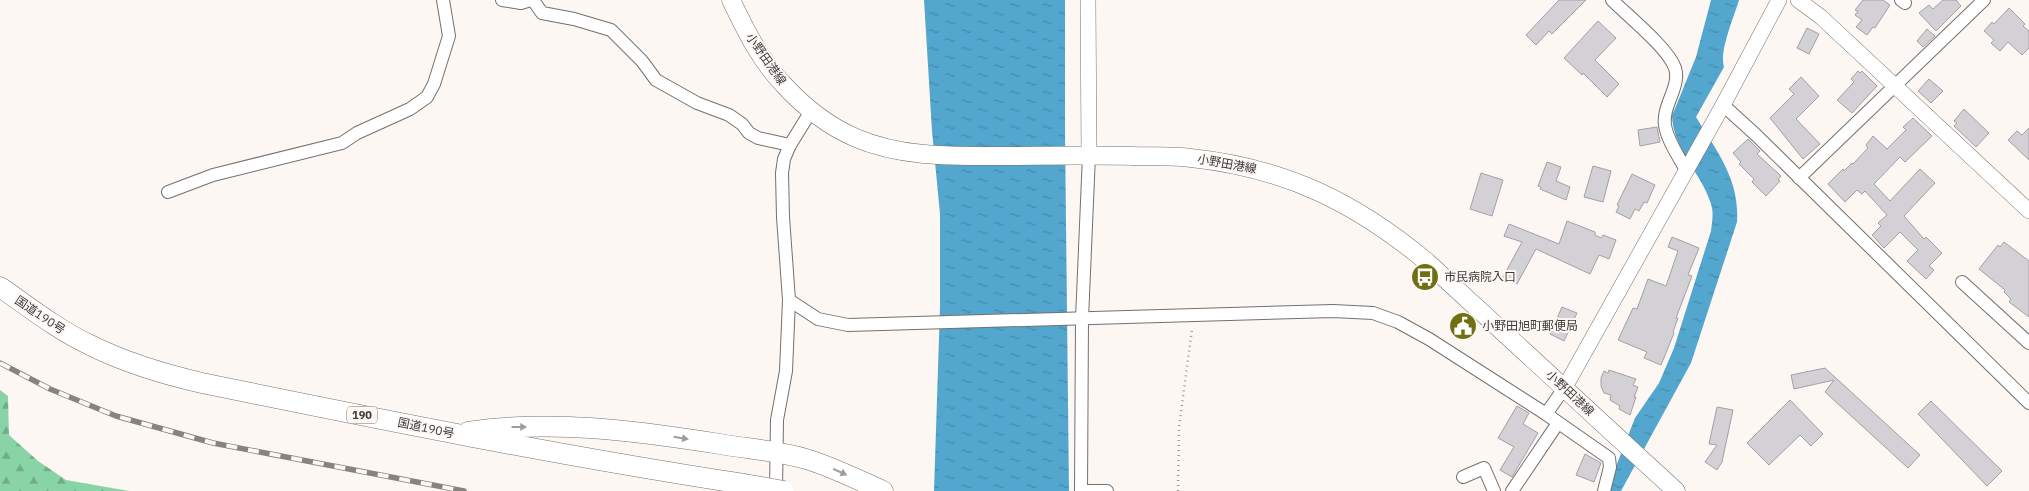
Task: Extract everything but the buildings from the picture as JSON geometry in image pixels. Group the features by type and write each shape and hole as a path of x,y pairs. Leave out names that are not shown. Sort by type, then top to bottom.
{"highway":[{"name":"国道190号","path":"0,287 62,330 88,345 160,373 538,450 784,491"},
{"path":"454,434 498,427 602,428 644,432 805,459 832,468 883,491"}],"main road":[{"name":"小野田港線","path":"731,0 751,41 781,83 811,111 838,129 873,144 928,156 1082,155 1190,157 1240,165 1302,184 1336,199 1399,238 1427,262 1676,491"}],"street":[{"path":"168,192 213,175 342,143 357,133 410,109 427,97 437,76 449,36 444,0"},
{"path":"502,0 521,3 532,0 542,13 574,19 611,30 642,61 656,80 697,103 728,115 742,124 749,133 758,138 790,145"},
{"path":"1088,0 1076,319 1081,491 1107,491"},
{"path":"1612,0 1670,56 1676,70 1675,83 1666,112 1665,124 1669,137 1688,167"},
{"path":"1546,414 1565,387 1724,105 1779,0"},
{"path":"1798,0 1821,17 2029,211"},
{"path":"1799,178 1984,0"},
{"path":"1724,105 2029,403"},
{"path":"776,491 777,420 786,370 789,300 782,173 784,159 790,145 811,111"},
{"path":"1962,282 2029,343"},
{"path":"789,300 818,319 848,325 1333,310 1372,313 1398,322 1429,339 1546,414 1609,458 1610,467 1604,491"},
{"path":"1512,491 1558,423"},
{"path":"1463,477 1484,468 1494,491"}],"path":[{"path":"1178,491 1179,427 1192,330 1191,315"}],"green space":[{"path":"0,390 8,396 9,435 38,461 66,480 129,491 0,491"}],"water":[{"path":"924,0 1065,0 1069,491 934,491 940,307 940,214 932,131"},
{"path":"1711,0 1739,0 1725,43 1724,67 1696,117 1719,154 1731,179 1737,207 1737,222 1691,363 1621,491 1608,491 1635,418 1659,383 1674,348 1711,231 1713,214 1711,204 1707,193 1677,139 1672,116 1696,57"}],"railway":[{"path":"0,363 50,389 116,416 213,443 464,491"}],"place":[{"name":"市民病院入口","path":"1425,277"},
{"name":"小野田旭町郵便局","path":"1463,326"}]}
